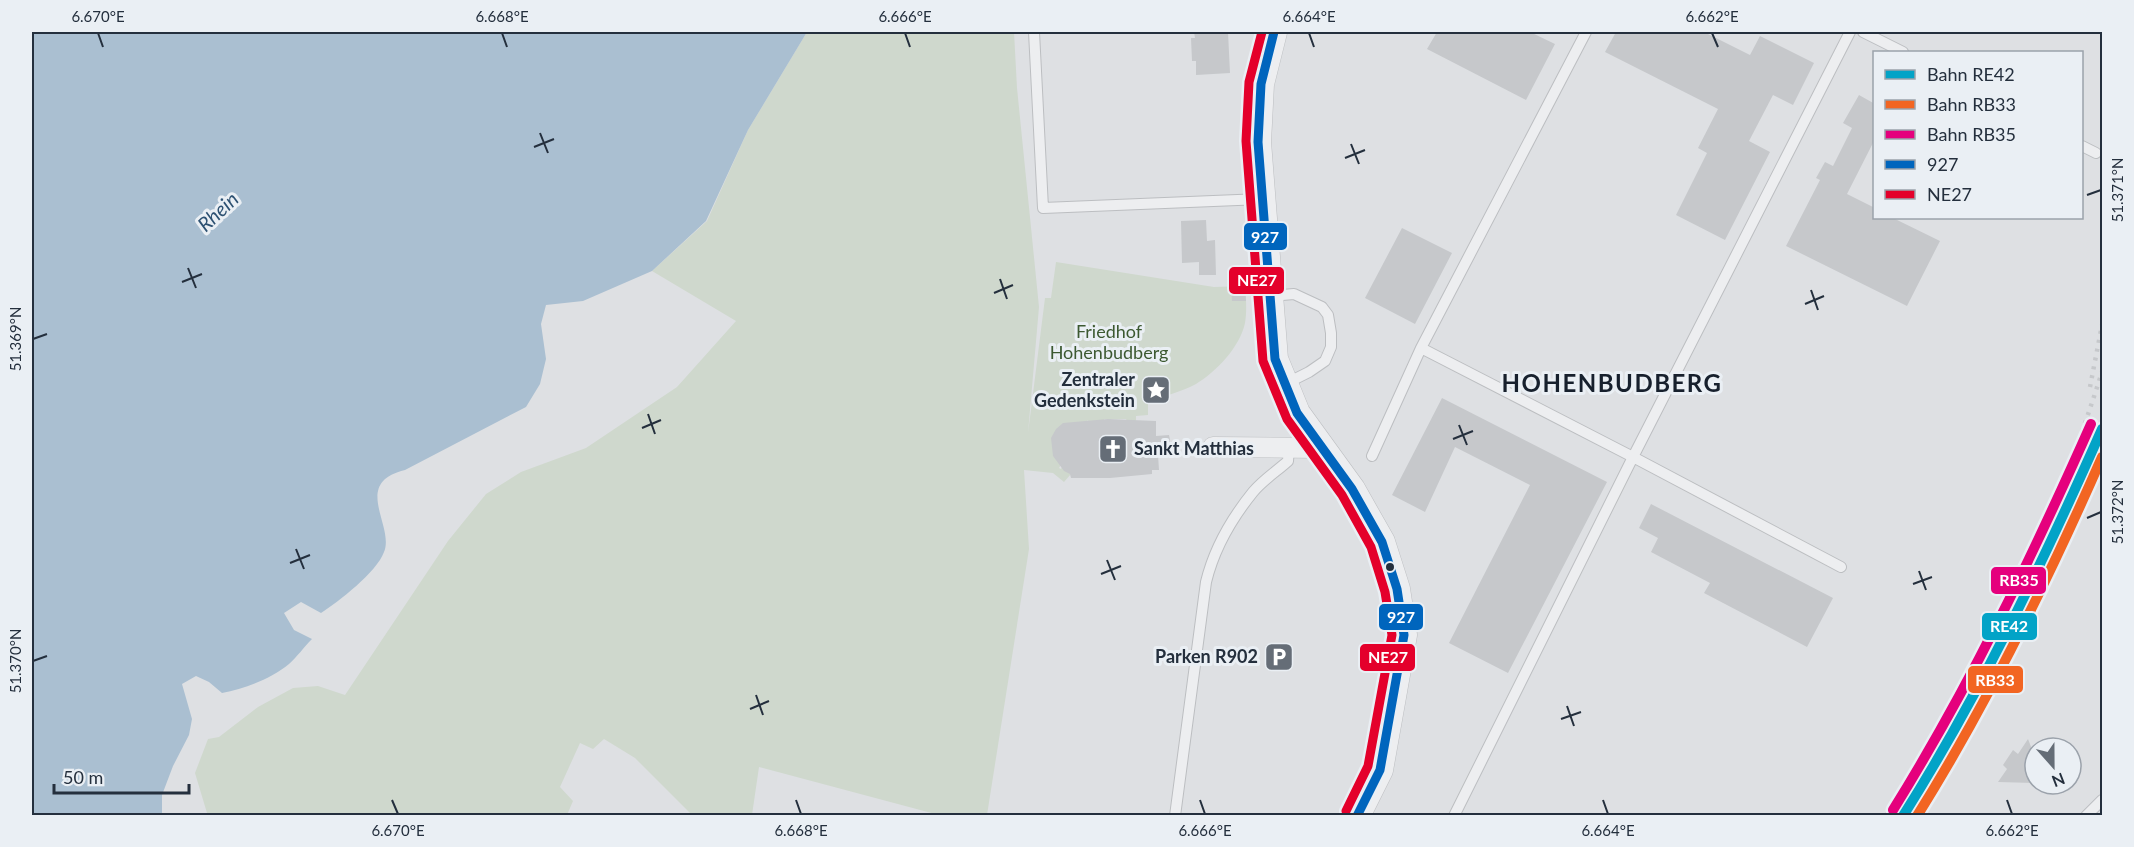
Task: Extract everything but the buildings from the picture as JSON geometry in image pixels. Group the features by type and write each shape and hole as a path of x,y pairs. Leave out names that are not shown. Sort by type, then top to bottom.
{"street":[{"path":"1274,32 1262,84 1258,142 1275,359 1297,413 1352,489 1382,542 1397,589 1404,634 1380,770 1358,816"},
{"path":"1214,447 1321,448"}],"lane":[{"path":"1034,32 1043,208 1262,199"},
{"path":"1372,456 1422,348 1586,32"},
{"path":"1454,816 1633,457 1850,32"},
{"path":"1863,32 1901,51"},
{"path":"2083,146 2096,153"},
{"path":"1270,296 1294,294 1322,307 1328,315 1331,333 1331,347 1325,361 1284,384"},
{"path":"1422,348 1841,567"},
{"path":"1175,816 1204,593 1211,562 1234,519 1254,490 1288,461 1288,448"},
{"path":"2086,816 2103,800"}],"green space":[{"name":"Friedhof Hohenbudberg","path":"807,32 1014,32 1017,88 1039,307 1028,433 1045,298 1051,298 1056,262 1214,287 1245,286 1246,314 1242,332 1233,350 1204,379 1179,392 1148,401 1148,415 1136,416 1136,422 1128,423 1126,419 1104,419 1105,424 1089,425 1088,420 1086,423 1061,425 1062,463 1059,468 1061,469 1063,465 1071,474 1064,482 1053,473 1024,470 1029,549 987,815 939,815 759,767 752,815 692,815 635,758 604,739 593,749 580,743 560,787 573,801 567,815 206,815 195,773 208,739 219,737 258,707 293,688 318,686 345,695 448,541 486,494 521,472 586,448 677,387 736,321 652,271 707,221 748,130"}],"water":[{"name":"Rhein","path":"32,32 807,32 748,130 706,221 652,271 583,301 546,305 541,324 546,359 540,384 526,407 405,470 389,476 380,485 378,506 386,542 384,552 365,577 321,613 301,602 284,613 294,630 312,639 295,658 266,679 222,693 209,682 196,676 182,684 192,719 189,735 173,766 162,795 162,815 32,815"}],"railway":[{"path":"2090,387 2102,325"},
{"path":"1886,816 1963,688 2032,556 2070,465 2102,372"}],"rail line":[{"name":"RB35","path":"1893,810 1948,716 1999,620 2091,424"},
{"name":"RE42","path":"1903,816 1959,722 2010,626 2102,429"},
{"name":"RB33","path":"1917,816 1969,729 2016,640 2102,457"}],"transit line":[{"name":"NE27","path":"1262,32 1249,82 1246,141 1263,361 1287,419 1342,495 1371,547 1385,592 1392,635 1368,766 1346,811"},
{"name":"927","path":"1274,32 1261,84 1258,142 1275,359 1297,413 1352,489 1382,542 1397,589 1404,635 1380,770 1357,816"}],"place":[{"name":"Zentraler Gedenkstein","path":"1156,390"},
{"name":"Sankt Matthias","path":"1113,449"},
{"name":"Parken R902","path":"1279,657"}],"district":[{"name":"HOHENBUDBERG","path":"1612,384"}]}
